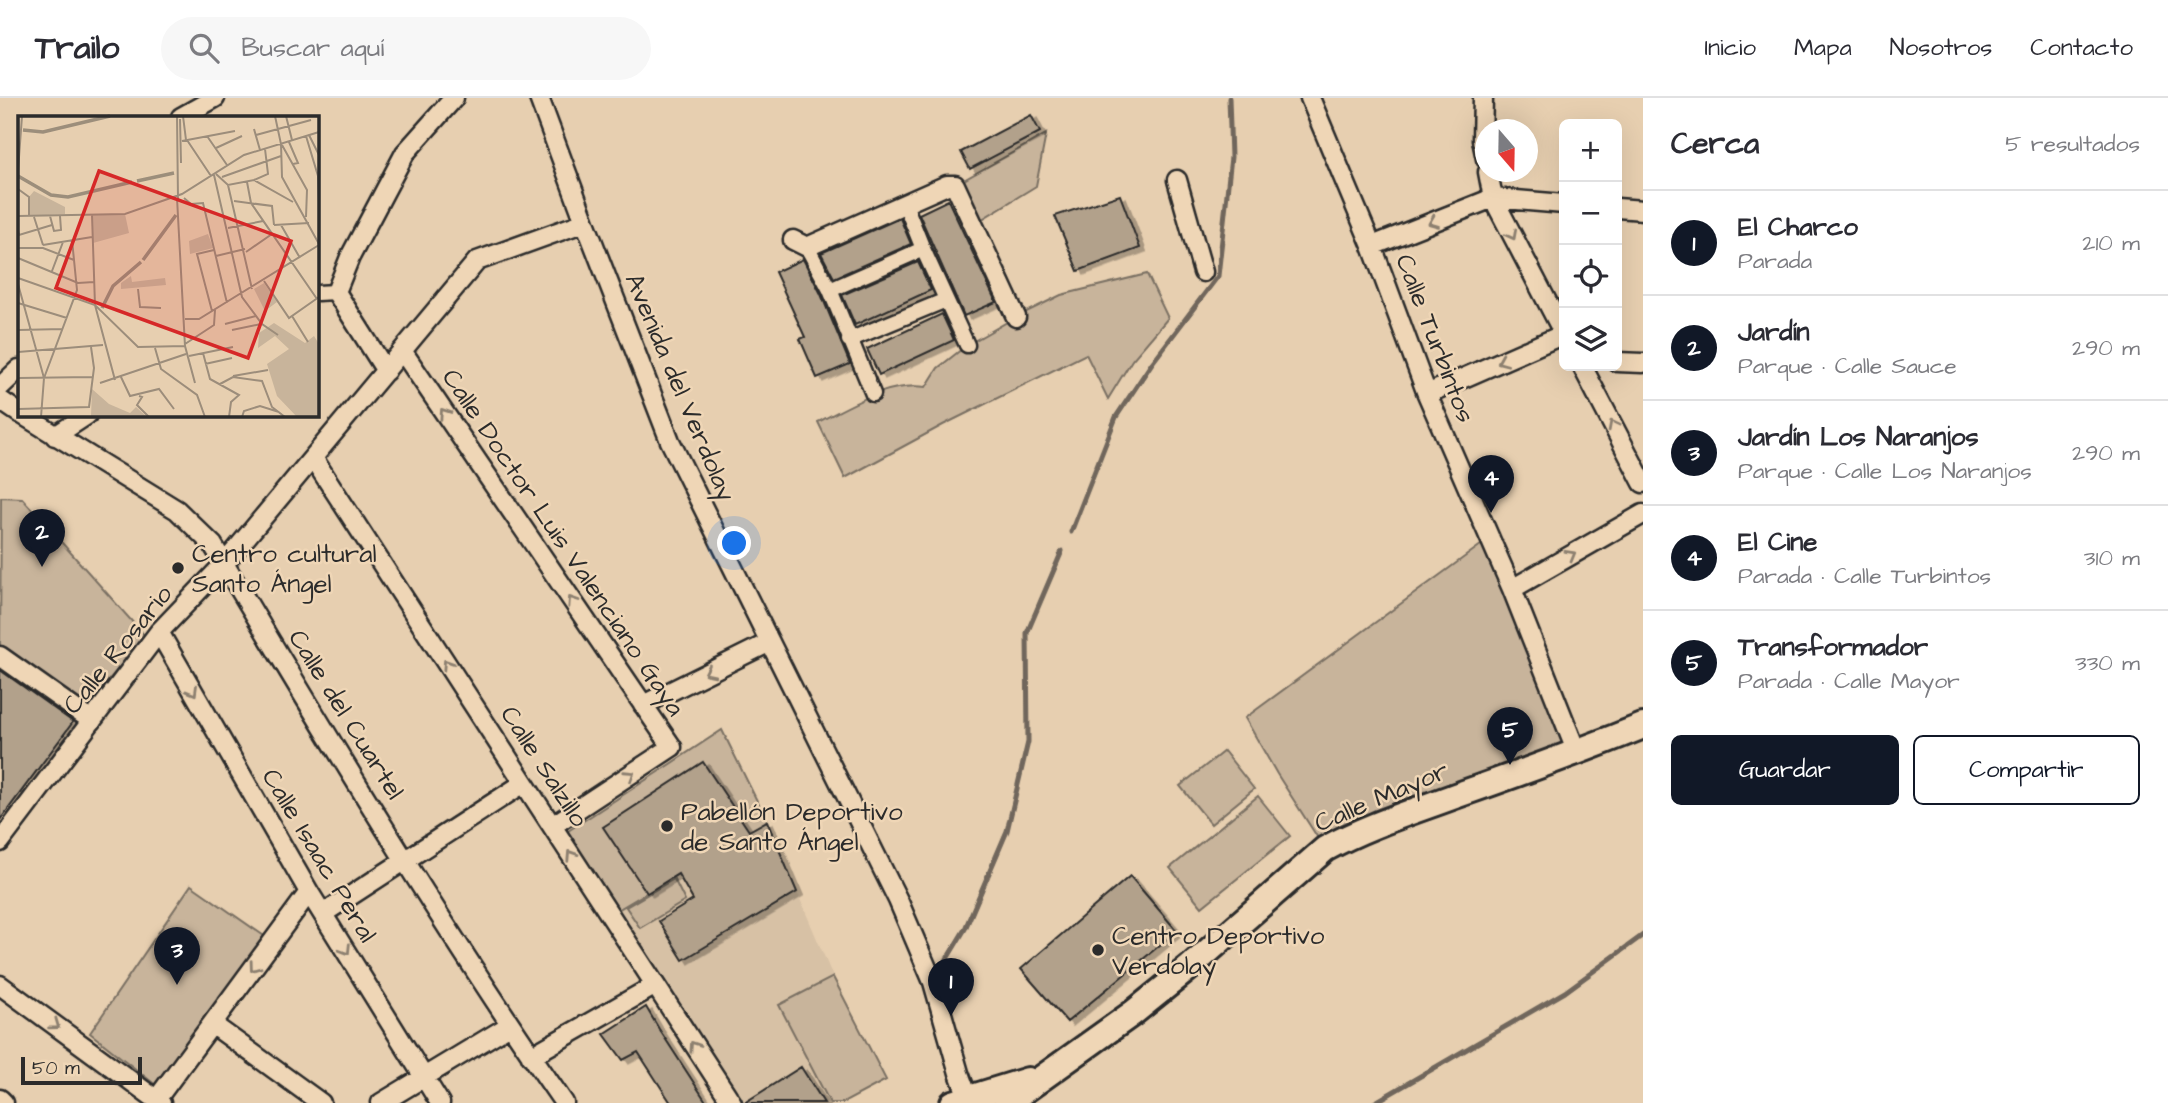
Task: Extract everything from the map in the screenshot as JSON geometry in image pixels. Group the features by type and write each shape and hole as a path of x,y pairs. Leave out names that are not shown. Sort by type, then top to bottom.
{"main road":[{"name":"Calle Mayor","path":"1007,1103 1116,1026 1164,988 1325,849 1393,818 1577,753 1643,726"},
{"path":"960,1102 1046,1076"}],"street":[{"path":"183,116 215,98"},
{"path":"337,292 350,257 405,153 454,98"},
{"name":"Avenida del Verdolay","path":"539,98 670,441 903,912 933,982 959,1073 960,1102"},
{"name":"Calle Turbintos","path":"1310,98 1372,246 1427,394 1511,589 1577,753"},
{"path":"1482,119 1483,98"},
{"path":"1177,180 1203,272"},
{"path":"1490,182 1493,198 1559,324"},
{"path":"873,394 830,290 800,244 947,185 955,186 1016,317"},
{"path":"1372,246 1493,198 1559,204"},
{"path":"905,204 967,345"},
{"path":"1622,208 1643,210"},
{"name":"Calle Rosario","path":"0,842 159,632 224,564 477,261 585,222"},
{"path":"830,290 923,249"},
{"path":"318,293 337,292"},
{"path":"337,292 386,371"},
{"path":"849,340 946,300"},
{"path":"1427,394 1559,336"},
{"name":"Calle Doctor Luis Valenciano Gaya","path":"402,352 672,747 552,826"},
{"path":"1622,362 1643,363"},
{"path":"0,387 18,370"},
{"path":"1585,371 1643,484"},
{"name":"Calle del Cuartel","path":"0,400 18,412"},
{"name":"Calle del Cuartel","path":"24,416 177,510 213,545 406,860 510,1025 564,1103"},
{"path":"55,436 85,416"},
{"name":"Calle Salzillo","path":"313,458 732,1103"},
{"path":"1511,589 1643,514"},
{"name":"Calle Isaac Peral","path":"159,632 309,892 440,1103"},
{"path":"643,705 770,642"},
{"path":"0,656 92,721"},
{"path":"324,914 524,783"},
{"path":"0,985 159,1101 309,892"},
{"path":"531,1056 654,986"},
{"path":"212,1024 321,1103"},
{"path":"381,1103 510,1025"},
{"path":"0,1099 4,1103"}],"shaded area":[{"path":"1046,134 1036,186 974,224 955,185"},
{"path":"1147,274 1168,318 1132,360 1108,399 1086,354 943,425 845,478 818,422 884,391 912,386 926,387 938,368 967,345 1061,295"},
{"path":"1,497 22,498 145,636 84,710 0,650"},
{"path":"1489,539 1577,753 1325,849 1245,718"},
{"name":"Pabellón Deportivo de Santo Ángel","path":"722,730 767,821 609,915 565,833"},
{"path":"1224,751 1254,789 1211,824 1180,786"},
{"path":"1258,796 1290,836 1202,907 1170,868"},
{"path":"767,821 833,977 886,1080 843,1103 732,1103 609,915"},
{"path":"674,879 685,901 640,928 626,907"},
{"path":"191,885 267,938 157,1086 90,1033"},
{"path":"833,977 886,1080 843,1103 830,1103 779,1005"}],"building":[{"path":"1031,115 1040,132 970,169 961,152"},
{"path":"1120,195 1140,248 1078,271 1055,216"},
{"path":"948,200 996,302 964,316 919,214"},
{"path":"900,218 911,244 834,278 821,253"},
{"path":"803,259 821,294 850,364 817,378 800,339 805,337 775,272"},
{"path":"918,262 931,290 855,325 842,295"},
{"path":"942,314 954,340 879,375 867,349"},
{"path":"0,670 73,722 0,820"},
{"path":"703,762 749,831 767,821 797,892 683,960 659,921 693,900 678,874 647,893 603,827"},
{"name":"Centro Deportivo Verdolay","path":"1130,876 1177,931 1067,1022 1021,969"},
{"path":"646,1007 707,1103 671,1103 638,1052 623,1060 604,1034"},
{"path":"801,1067 824,1103 744,1103"}],"waterway":[{"path":"1071,532 1116,417 1152,363 1218,276 1231,157 1229,98"},
{"path":"936,977 965,929 1007,831 1028,742 1027,633 1062,551"},
{"path":"1374,1103 1565,992 1643,935"}],"place":[{"name":"El Cine","path":"1491,513"},
{"name":"Jardín","path":"42,567"},
{"name":"Centro cultural Santo Ángel","path":"178,568"},
{"name":"Transformador","path":"1510,765"},
{"name":"Pabellón Deportivo de Santo Ángel","path":"667,826"},
{"name":"Centro Deportivo Verdolay","path":"1098,950"},
{"name":"Jardín Los Naranjos","path":"177,985"},
{"name":"El Charco","path":"951,1016"}]}
